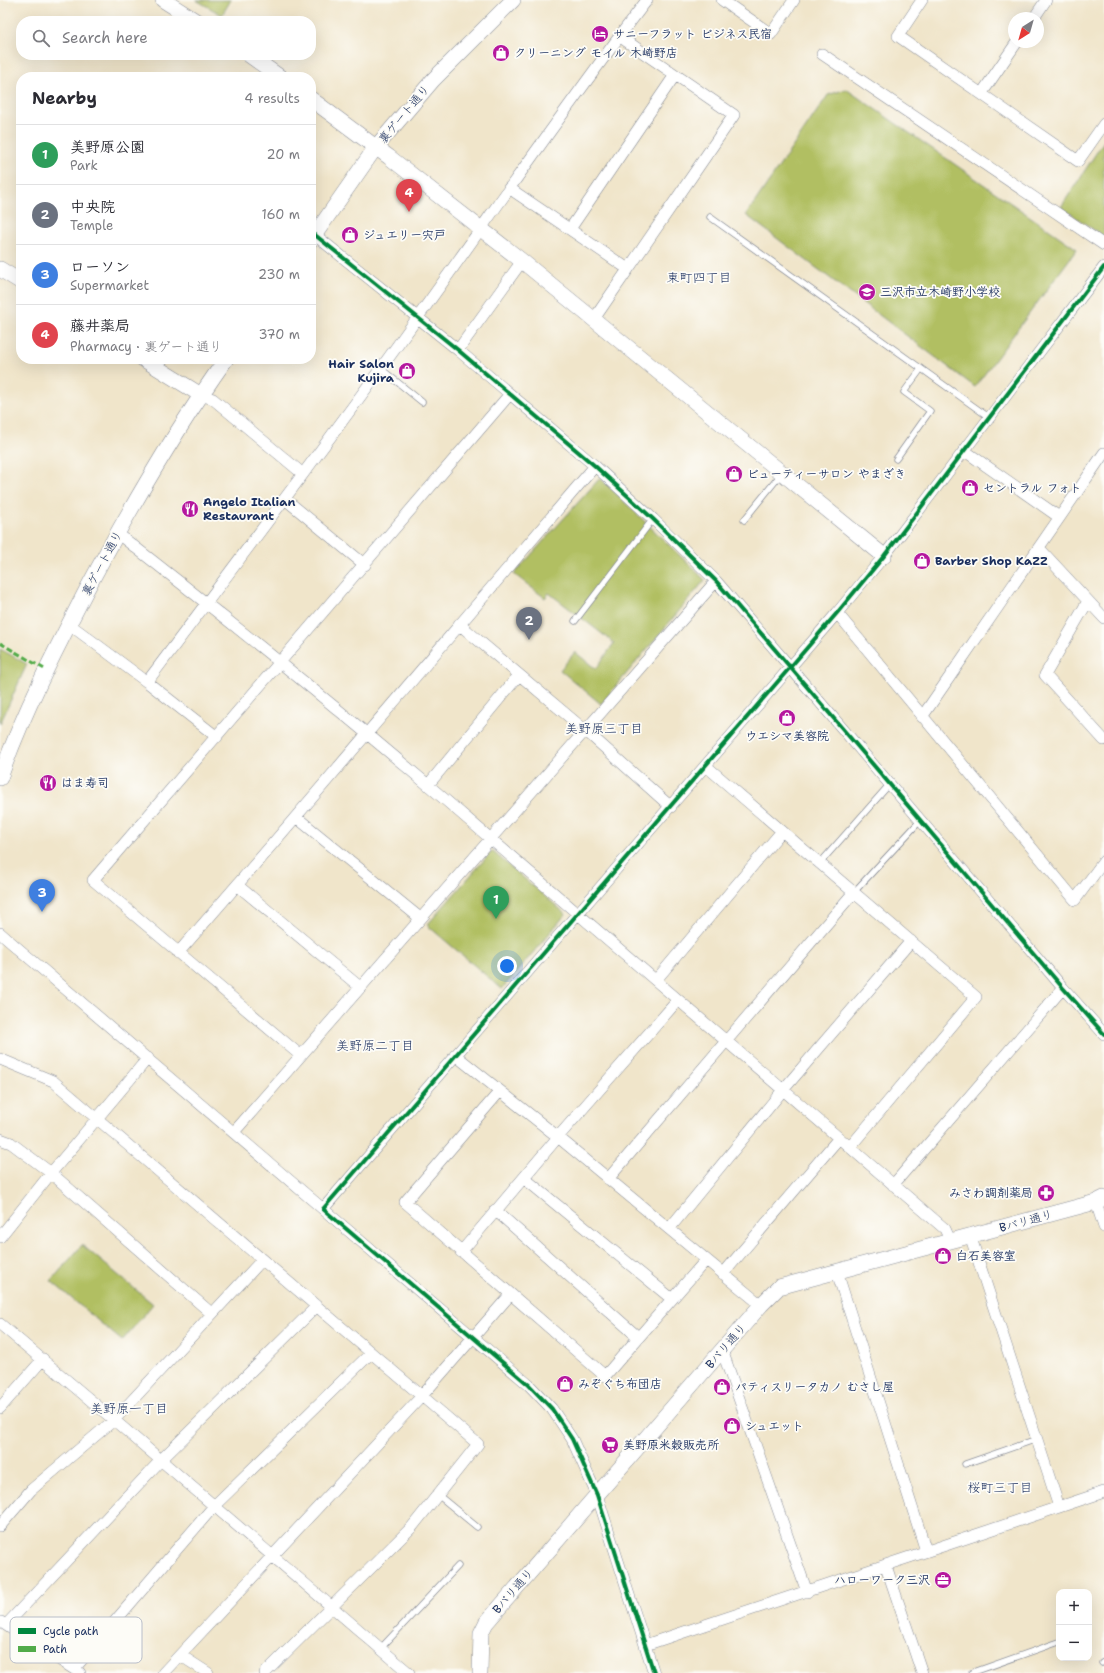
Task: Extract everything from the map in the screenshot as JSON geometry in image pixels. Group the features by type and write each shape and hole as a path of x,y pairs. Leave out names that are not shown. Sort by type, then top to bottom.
{"street":[{"path":"163,0 188,16"},
{"name":"裏ゲート通り","path":"316,233 376,147 433,80 512,0"},
{"path":"148,682 285,499 418,317 619,36 647,0"},
{"path":"722,0 770,34 794,0"},
{"path":"922,0 898,36 1078,161 1104,124"},
{"path":"1038,12 1046,0"},
{"path":"594,319 734,115 619,36"},
{"path":"982,93 1013,48"},
{"path":"822,54 1104,245"},
{"path":"255,60 273,72"},
{"path":"570,229 675,75"},
{"path":"316,103 376,147 522,261 884,556"},
{"path":"510,188 628,269"},
{"path":"316,239 418,317 596,466 716,581 889,785 1104,1034"},
{"path":"458,350 522,261"},
{"path":"323,1209 837,613 884,556 1104,267"},
{"path":"0,269 16,279"},
{"path":"151,364 201,395 213,399 303,474"},
{"name":"裏ゲート通り","path":"0,778 46,670 117,533 201,395 223,364"},
{"path":"300,1055 93,880 217,737 279,662 365,565 510,394"},
{"path":"965,450 1059,517"},
{"path":"922,717 1104,453"},
{"path":"178,953 596,466"},
{"path":"285,499 365,565"},
{"path":"117,533 207,603 367,733 491,838 945,1229 950,1240"},
{"path":"1039,548 1104,618"},
{"path":"234,1132 716,581"},
{"path":"1088,601 1044,675 1104,740"},
{"path":"837,613 1075,900 1102,867"},
{"path":"69,624 148,682 217,737"},
{"path":"459,624 586,731 671,807"},
{"path":"428,785 519,675"},
{"path":"706,766 976,998 850,1147"},
{"path":"296,817 420,918"},
{"path":"656,980 782,831"},
{"path":"237,886 360,987"},
{"path":"608,1179 854,892"},
{"path":"0,933 529,1385 552,1409 572,1439 597,1495 654,1673"},
{"path":"669,1229 783,1090 911,941"},
{"path":"893,1185 1063,988"},
{"path":"461,1252 495,1210 678,1000"},
{"path":"455,1055 558,1137 761,1305"},
{"path":"0,1237 51,1173 148,1058"},
{"path":"0,1060 53,1081 370,1354 478,1444 412,1527 265,1673"},
{"path":"500,1091 405,1202 510,1295 605,1376 706,1260"},
{"path":"723,1274 839,1138"},
{"path":"0,1139 11,1143 51,1173 212,1313"},
{"path":"524,1178 672,1299"},
{"path":"1100,1200 1104,1227"},
{"name":"Bバリ通り","path":"480,1673 481,1633 486,1623 761,1305 779,1287 1100,1200"},
{"path":"495,1210 638,1337"},
{"path":"970,1235 1059,1507"},
{"path":"0,1526 31,1490 114,1420 262,1260"},
{"path":"837,1272 926,1551"},
{"path":"163,1673 421,1397 510,1295"},
{"path":"3,1624 160,1460 316,1307"},
{"path":"0,1324 409,1673"},
{"path":"722,1350 807,1592"},
{"path":"122,1617 214,1506 370,1354"},
{"path":"0,1408 43,1360"},
{"path":"645,1645 886,1566 926,1551 1104,1492"},
{"path":"886,1566 922,1673"},
{"path":"180,1655 208,1673"},
{"path":"64,1663 77,1671 84,1663"}],"lane":[{"path":"710,216 990,418"},
{"path":"380,368 422,402"},
{"path":"896,459 930,411 904,392 921,369"},
{"path":"744,520 782,472"},
{"path":"575,621 653,519"},
{"path":"820,863 889,785"},
{"path":"854,892 920,821"},
{"path":"965,1464 1037,1439"},
{"path":"438,1495 477,1527"},
{"path":"380,1649 458,1566"},
{"path":"971,1673 1056,1643"}],"green space":[{"path":"196,0 231,0 222,15"},
{"path":"846,89 1077,249 975,387 746,215 828,95"},
{"path":"1104,141 1104,237 1061,207"},
{"path":"600,478 705,580 601,704 560,670 575,652 596,669 614,643 549,593 545,598 514,574"},
{"path":"0,649 27,664 0,724"},
{"path":"492,851 566,914 502,989 427,925"},
{"path":"82,1245 153,1304 122,1341 51,1281"}],"marked path":[{"path":"0,643 46,670"}],"cycle path":[{"path":"316,236 458,350 595,466 653,519 716,581 1063,988 1104,1034"},
{"path":"654,1673 597,1495 572,1439 552,1409 529,1385 323,1209 837,613 884,556 1104,267"}],"place":[{"name":"サニーフラット ビジネス民宿","path":"600,34"},
{"name":"クリーニング モイル 木崎野店","path":"501,53"},
{"name":"藤井薬局","path":"409,212"},
{"name":"ジュエリー宍戸","path":"350,235"},
{"name":"三沢市立木崎野小学校","path":"867,292"},
{"name":"Hair Salon Kujira","path":"407,371"},
{"name":"ビューティーサロン やまざき","path":"734,474"},
{"name":"セントラル フォト","path":"970,488"},
{"name":"Angelo Italian Restaurant","path":"190,509"},
{"name":"Barber Shop KaZZ","path":"922,561"},
{"name":"中央院","path":"529,640"},
{"name":"ウエシマ美容院","path":"787,718"},
{"name":"はま寿司","path":"48,783"},
{"name":"ローソン","path":"42,912"},
{"name":"美野原公園","path":"496,919"},
{"name":"みさわ調剤薬局","path":"1046,1193"},
{"name":"白石美容室","path":"943,1256"},
{"name":"みぞぐち布団店","path":"565,1384"},
{"name":"パティスリータカノ むさし屋","path":"722,1387"},
{"name":"シュエット","path":"732,1426"},
{"name":"美野原米穀販売所","path":"610,1445"},
{"name":"ハローワーク三沢","path":"943,1580"}],"district":[{"name":"東町四丁目","path":"699,277"},
{"name":"美野原三丁目","path":"604,728"},
{"name":"美野原二丁目","path":"375,1045"},
{"name":"美野原一丁目","path":"129,1408"},
{"name":"桜町三丁目","path":"1000,1487"}]}
